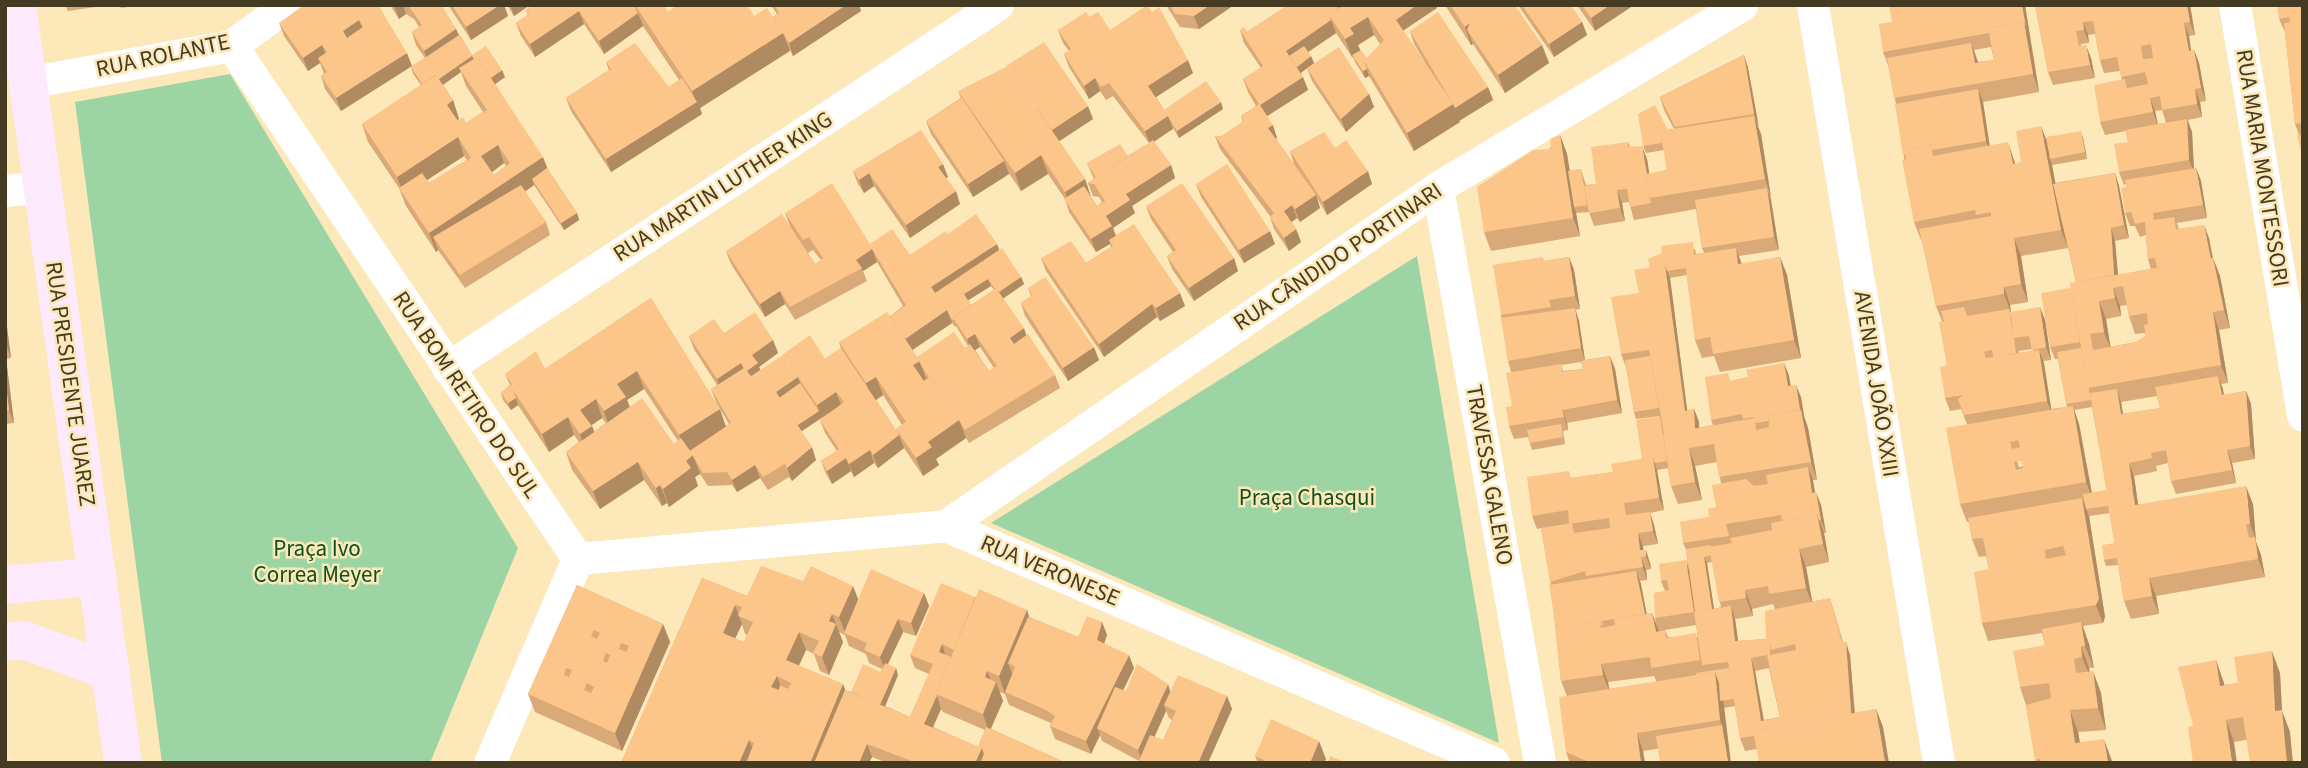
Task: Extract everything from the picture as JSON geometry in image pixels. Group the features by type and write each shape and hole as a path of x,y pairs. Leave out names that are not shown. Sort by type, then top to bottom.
{"street":[{"name":"RUA PRESIDENTE JUAREZ","path":"17,5 124,763"},
{"name":"RUA ROLANTE","path":"28,83 232,46 288,5"},
{"name":"RUA MARTIN LUTHER KING","path":"448,368 998,5"},
{"name":"RUA CÂNDIDO PORTINARI","path":"946,526 1438,188 1742,5"},
{"name":"AVENIDA JOÃO XXIII","path":"1813,5 1939,763"},
{"name":"RUA MARIA MONTESSORI","path":"2235,5 2303,415"},
{"name":"RUA BOM RETIRO DO SUL","path":"232,46 578,559"},
{"path":"5,191 43,187"},
{"name":"TRAVESSA GALENO","path":"1438,188 1540,763"},
{"name":"RUA VERONESE","path":"578,559 946,526 1494,763"},
{"path":"490,763 578,559"},
{"path":"98,576 12,584 15,641 111,672"}],"green space":[{"name":"Praça Ivo Correa Meyer","path":"230,74 518,548 430,763 162,763 75,102"},
{"name":"Praça Chasqui","path":"1417,256 1499,743 991,523"}],"building":[{"path":"304,5 378,5 407,53 336,98 321,76 327,72 318,58 327,52 322,45 303,58 279,23","holes":["359,20 363,27 347,38 343,31"]},
{"path":"408,5 441,5 456,29 424,51 412,32 422,25"},
{"path":"452,5 500,5 466,27"},
{"path":"533,5 633,5 638,13 599,41 579,11 530,44 516,23 529,14 526,10"},
{"path":"635,5 663,5 668,12 677,5 747,5 754,16 767,8 783,33 692,91"},
{"path":"774,5 846,5 789,43 773,17 779,13"},
{"path":"1147,5 1152,12 1159,7 1188,60 1148,86 1168,116 1145,131 1109,83 1101,87 1095,78 1084,86 1064,54 1071,49 1058,30 1086,12 1089,17 1098,12 1110,30"},
{"path":"1170,5 1210,5 1194,16 1175,14"},
{"path":"1288,5 1336,5 1338,9 1329,15 1331,20 1286,51 1303,77 1260,105 1273,125 1268,128 1316,195 1295,209 1292,205 1284,211 1296,229 1284,238 1270,217 1274,213 1215,136 1222,136 1244,121 1241,116 1259,104 1243,79 1263,66 1240,30 1244,27 1247,32"},
{"path":"1344,5 1386,5 1453,104 1407,133 1364,61 1384,40 1368,17 1350,28 1354,34 1345,39 1329,15"},
{"path":"1386,5 1417,5 1396,20"},
{"path":"1450,5 1514,5 1542,45 1498,75 1467,30 1470,23 1465,27"},
{"path":"1522,5 1570,5 1582,22 1549,44"},
{"path":"1582,5 1610,5 1591,18"},
{"path":"1889,5 2022,5 2026,27 2024,22 1988,28 1989,33 1883,52 1879,24 1892,22"},
{"path":"2035,5 2187,5 2190,22 2184,23 2189,51 2194,50 2201,88 2195,89 2197,104 2162,110 2160,96 2150,98 2153,112 2100,122 2094,85 2125,79 2127,88 2148,84 2145,72 2121,77 2117,57 2100,60 2093,21 2083,22 2084,30 2076,31 2079,46 2086,45 2090,65 2048,72","holes":["2151,44 2153,58 2143,59 2141,46"]},
{"path":"2277,5 2303,5 2303,123 2295,124 2284,23 2290,22 2289,17 2279,19"},
{"path":"1438,12 1488,87 1455,108 1410,31"},
{"path":"2024,22 2033,74 1894,98 1887,58 1971,43 1975,63 1994,60 1988,28"},
{"path":"459,35 472,55 486,46 502,70 491,78 477,57 474,59 472,56 439,79 435,75 422,84 411,67"},
{"path":"1044,42 1088,106 1052,130 1006,66"},
{"path":"635,43 669,87 682,78 697,102 606,159 566,98 611,69 606,62"},
{"path":"1304,46 1311,56 1297,67 1289,56"},
{"path":"1339,47 1369,94 1341,119 1307,68"},
{"path":"1361,50 1367,59 1364,61 1367,69 1363,71 1352,55"},
{"path":"1744,55 1754,114 1675,127 1660,97"},
{"path":"477,57 543,157 429,233 399,188 422,173 429,183 471,158 458,137 397,177 362,124 436,75 453,100 447,105 458,121 463,117 466,123 487,110 459,68","holes":["498,145 510,163 494,175 481,156"]},
{"path":"1008,66 1085,179 1065,192 1041,155 1015,173 958,91"},
{"path":"1206,81 1221,102 1177,131 1164,110"},
{"path":"1978,89 1986,141 1932,150 1931,145 1905,150 1906,155 1903,155 1895,104"},
{"path":"962,98 1004,161 968,184 926,121"},
{"path":"1655,105 1668,130 1660,131 1662,143 1643,146 1638,114"},
{"path":"1754,116 1765,179 1650,198 1645,174 1667,170 1660,131"},
{"path":"2187,119 2189,160 2119,172 2114,144 2128,142 2125,130"},
{"path":"2041,126 2061,230 2014,238 2021,284 2004,287 2004,294 1936,306 1919,229 1991,216 1991,212 1976,215 1975,210 1914,222 1902,160 1906,160 1905,150 1931,145 1933,156 2008,142 2013,164 2021,162 2016,131"},
{"path":"921,130 943,164 938,167 956,191 906,225 869,173 859,180 853,171"},
{"path":"2081,131 2085,152 2050,159 2046,137"},
{"path":"1324,132 1335,148 1346,140 1368,171 1323,202 1290,151"},
{"path":"2303,134 2303,159 2297,135"},
{"path":"1560,135 1573,218 1484,232 1477,187 1533,150 1551,149 1550,139"},
{"path":"1153,140 1171,165 1126,194 1130,200 1106,216 1112,226 1091,239 1064,199 1084,186 1097,206 1105,201 1094,184 1088,183"},
{"path":"1628,142 1628,147 1642,146 1651,203 1630,207 1627,189 1617,190 1620,208 1589,213 1584,186 1596,184 1591,147"},
{"path":"1120,144 1128,156 1096,178 1087,163"},
{"path":"1227,164 1270,231 1239,250 1196,184"},
{"path":"547,168 577,213 561,223 532,179"},
{"path":"2196,168 2203,205 2153,213 2154,220 2174,217 2176,229 2204,225 2211,259 2157,268 2155,258 2148,259 2145,222 2135,224 2131,212 2125,213 2121,188 2127,187 2125,180"},
{"path":"1581,169 1587,205 1574,207 1568,171"},
{"path":"2115,173 2124,225 2111,228 2114,275 2076,282 2053,184"},
{"path":"832,183 870,244 892,229 910,255 946,231 948,234 976,214 997,244 931,287 947,310 905,339 890,316 906,305 872,249 856,260 862,268 790,307 780,291 760,304 726,251 782,214 815,264 823,258 809,237 803,240 785,213"},
{"path":"1182,183 1234,258 1189,288 1167,256 1176,250 1146,206"},
{"path":"521,185 546,222 460,275 433,237"},
{"path":"1767,188 1774,237 1702,248 1695,200"},
{"path":"1134,224 1180,293 1156,308 1152,304 1099,344 1041,258 1071,241 1086,263 1113,246 1109,240"},
{"path":"1693,242 1694,255 1684,256 1686,268 1667,271 1665,265 1650,268 1648,259 1662,253 1661,246"},
{"path":"1002,248 1021,277 999,292 988,279 964,294 971,305 952,320 935,293"},
{"path":"1736,248 1738,264 1780,257 1794,340 1713,354 1710,337 1695,340 1684,256"},
{"path":"1542,257 1543,261 1569,257 1575,296 1549,300 1551,307 1501,315 1493,265"},
{"path":"2213,258 2224,310 2213,312 2221,365 2088,388 2070,283","holes":["2123,286 2129,316 2147,313 2148,324 2144,325 2146,336 2136,342 2093,350 2090,334 2104,332 2099,301 2115,298 2113,288"]},
{"path":"1665,265 1685,411 1694,409 1695,429 1664,434 1649,350 1621,354 1611,297 1639,293 1634,270"},
{"path":"1045,277 1094,347 1063,368 1021,303 1032,295 1028,288"},
{"path":"996,288 1024,328 1010,338 1014,344 1028,334 1055,375 965,430 917,357 954,332 965,348 970,344 989,371 997,366 975,334 967,339 953,318"},
{"path":"2071,288 2080,342 2050,347 2041,293"},
{"path":"651,298 720,409 679,435 637,371 617,384 626,397 604,411 596,399 580,410 592,426 580,434 568,417 542,434 513,390"},
{"path":"1964,307 1967,316 2009,309 2013,333 2011,312 2040,307 2046,347 2032,350 2029,336 2014,338 2016,353 1995,357 2039,350 2047,401 1964,415 1958,399 1963,395 1945,398 1940,367 1947,365 1939,322 1944,321 1941,311","holes":["1992,350 1993,357 1986,358 1984,352"]},
{"path":"1575,308 1581,348 1508,361 1501,318"},
{"path":"755,312 773,340 752,355 758,363 747,371 751,376 783,355 798,377 776,392 812,447 787,468 785,464 763,477 755,465 732,480 727,472 703,473 690,451 731,423 711,389 744,368 741,363 717,379 689,336 714,319 724,333"},
{"path":"887,312 920,361 913,365 924,381 930,377 959,420 928,442 932,447 916,458 896,429 906,422 876,377 866,383 839,342"},
{"path":"810,335 825,359 798,377 782,355"},
{"path":"841,348 899,435 873,455 870,450 849,464 846,458 827,471 821,461 839,449 820,420 844,402 836,392 817,405 798,377"},
{"path":"2081,348 2091,400 2066,404 2057,352"},
{"path":"536,351 545,369 513,390 516,398 508,403 501,393 512,384 505,374"},
{"path":"1610,356 1617,400 1562,410 1564,417 1509,426 1506,407 1512,406 1506,373 1561,364 1562,372 1583,369 1581,361"},
{"path":"1650,356 1659,408 1634,412 1625,360"},
{"path":"1784,363 1788,386 1796,385 1800,410 1768,416 1768,421 1756,423 1754,417 1743,419 1742,414 1711,420 1705,377 1728,373 1730,381 1748,377 1746,370"},
{"path":"2218,376 2222,395 2246,391 2250,446 2227,450 2232,470 2171,481 2166,450 2151,453 2152,458 2129,463 2133,492 2132,489 2107,494 2090,393 2117,389 2121,414 2160,408 2155,387"},
{"path":"5,378 9,410 5,411"},
{"path":"800,383 819,411 798,425 779,398"},
{"path":"642,398 674,444 681,438 693,455 686,461 691,468 663,489 660,485 656,488 638,462 593,491 566,452"},
{"path":"2073,406 2086,482 1960,504 1946,428","holes":["2018,440 2020,447 2012,449 2010,442","2022,461 2023,468 2016,470 2014,462"]},
{"path":"1801,410 1811,462 1719,477 1714,444 1689,448 1695,482 1671,486 1663,434 1755,418 1756,430 1769,427 1768,416"},
{"path":"1660,416 1667,461 1655,463 1653,457 1642,459 1636,420"},
{"path":"1561,424 1563,437 1530,443 1527,430"},
{"path":"1653,457 1659,498 1624,503 1626,515 1650,512 1653,531 1638,533 1640,550 1646,550 1646,556 1641,557 1643,567 1586,576 1585,571 1550,582 1541,528 1569,523 1568,510 1532,516 1527,477 1569,471 1571,478 1613,472 1611,464","holes":["1609,518 1610,528 1574,533 1572,524"]},
{"path":"1808,467 1812,493 1816,492 1821,520 1817,514 1782,521 1781,515 1726,524 1729,536 1683,543 1680,522 1709,517 1708,509 1716,507 1712,485 1746,479 1754,486 1768,484 1766,475"},
{"path":"2246,486 2250,524 2246,524 2249,538 2255,537 2258,559 2149,578 2152,596 2124,601 2106,494 2132,489 2135,505"},
{"path":"2107,490 2108,506 2086,509 2083,494"},
{"path":"2082,498 2099,599 2096,605 1982,623 1974,572 1989,569 1983,538 1972,539 1968,518","holes":["2063,546 2066,555 2046,559 2045,550"]},
{"path":"1817,514 1823,544 1799,549 1806,588 1769,594 1768,586 1745,590 1746,598 1719,602 1709,547 1732,543 1730,538 1772,530 1771,523"},
{"path":"2115,543 2117,558 2104,560 2102,545"},
{"path":"1710,545 1711,555 1704,557 1712,609 1695,612 1686,549"},
{"path":"1686,560 1694,612 1655,618 1654,593 1669,590 1667,580 1661,581 1659,564"},
{"path":"761,566 803,581 811,566 853,586 839,617 832,614 829,621 836,624 822,657 813,653 819,641 799,632 786,660 843,684 810,763 746,763 754,743 749,740 739,763 621,763 702,578 747,596","holes":["735,605 742,607 738,616 753,622 744,642 723,633","777,676 791,683 788,689 780,685 779,690 771,687"]},
{"path":"871,569 924,593 911,623 898,619 880,657 864,650 867,643 844,633"},
{"path":"1636,571 1645,614 1602,621 1603,626 1600,621 1556,628 1549,585"},
{"path":"941,583 975,597 954,650 942,644 939,652 951,657 924,724 982,748 975,763 917,763 867,744 859,763 814,763 845,690 910,717 933,664 910,655"},
{"path":"577,585 663,624 615,733 528,694","holes":["594,630 600,633 597,639 591,636","621,643 629,646 626,652 619,649","606,653 610,655 607,663 603,661","566,668 572,670 569,677 564,675","587,683 594,687 591,693 584,690"]},
{"path":"979,589 1027,610 999,676 987,671 985,677 996,682 983,714 936,694"},
{"path":"1830,598 1842,642 1846,642 1851,714 1753,731 1754,736 1740,738 1728,662 1702,665 1694,612 1731,606 1735,641 1766,639 1765,611","holes":["1770,643 1771,650 1795,644 1796,650 1770,655","1767,655 1780,717 1761,721 1751,658"]},
{"path":"1652,613 1656,632 1665,630 1666,638 1696,633 1700,660 1651,668 1650,657 1601,664 1603,675 1561,681 1555,628 1600,621 1601,628 1615,625 1614,619"},
{"path":"1087,616 1102,622 1097,640 1129,655 1086,741 1050,726 1055,716 1046,710 1005,692 1015,667 1008,663 1028,617 1078,637"},
{"path":"2081,622 2085,646 2081,646 2082,657 2074,659 2076,673 2093,671 2098,708 2070,710 2075,743 2104,739 2108,763 2041,763 2040,759 2035,760 2026,705 2051,698 2049,683 2020,687 2013,651 2045,645 2042,629"},
{"path":"2272,651 2275,711 2282,710 2287,763 2250,763 2243,717 2226,720 2232,763 2193,763 2188,727 2193,726 2178,667 2216,660 2220,686 2238,683 2234,657"},
{"path":"885,663 896,668 880,705 851,692 863,664 881,672"},
{"path":"1137,664 1168,684 1138,750 1097,728 1115,687 1126,691"},
{"path":"1729,668 1734,699 1720,701 1715,672 1696,673"},
{"path":"1715,672 1720,720 1637,733 1641,763 1591,763 1566,752 1559,697"},
{"path":"1178,675 1227,696 1198,763 1138,763 1150,735 1163,740 1176,711 1164,705"},
{"path":"1876,709 1885,763 1759,763 1753,731"},
{"path":"1271,719 1319,741 1310,763 1263,763 1264,760 1255,756"},
{"path":"1722,725 1728,763 1660,763 1656,736"},
{"path":"986,727 1066,763 980,763 984,754 982,748 978,747"},
{"path":"1330,756 1348,763 1328,763"}]}
